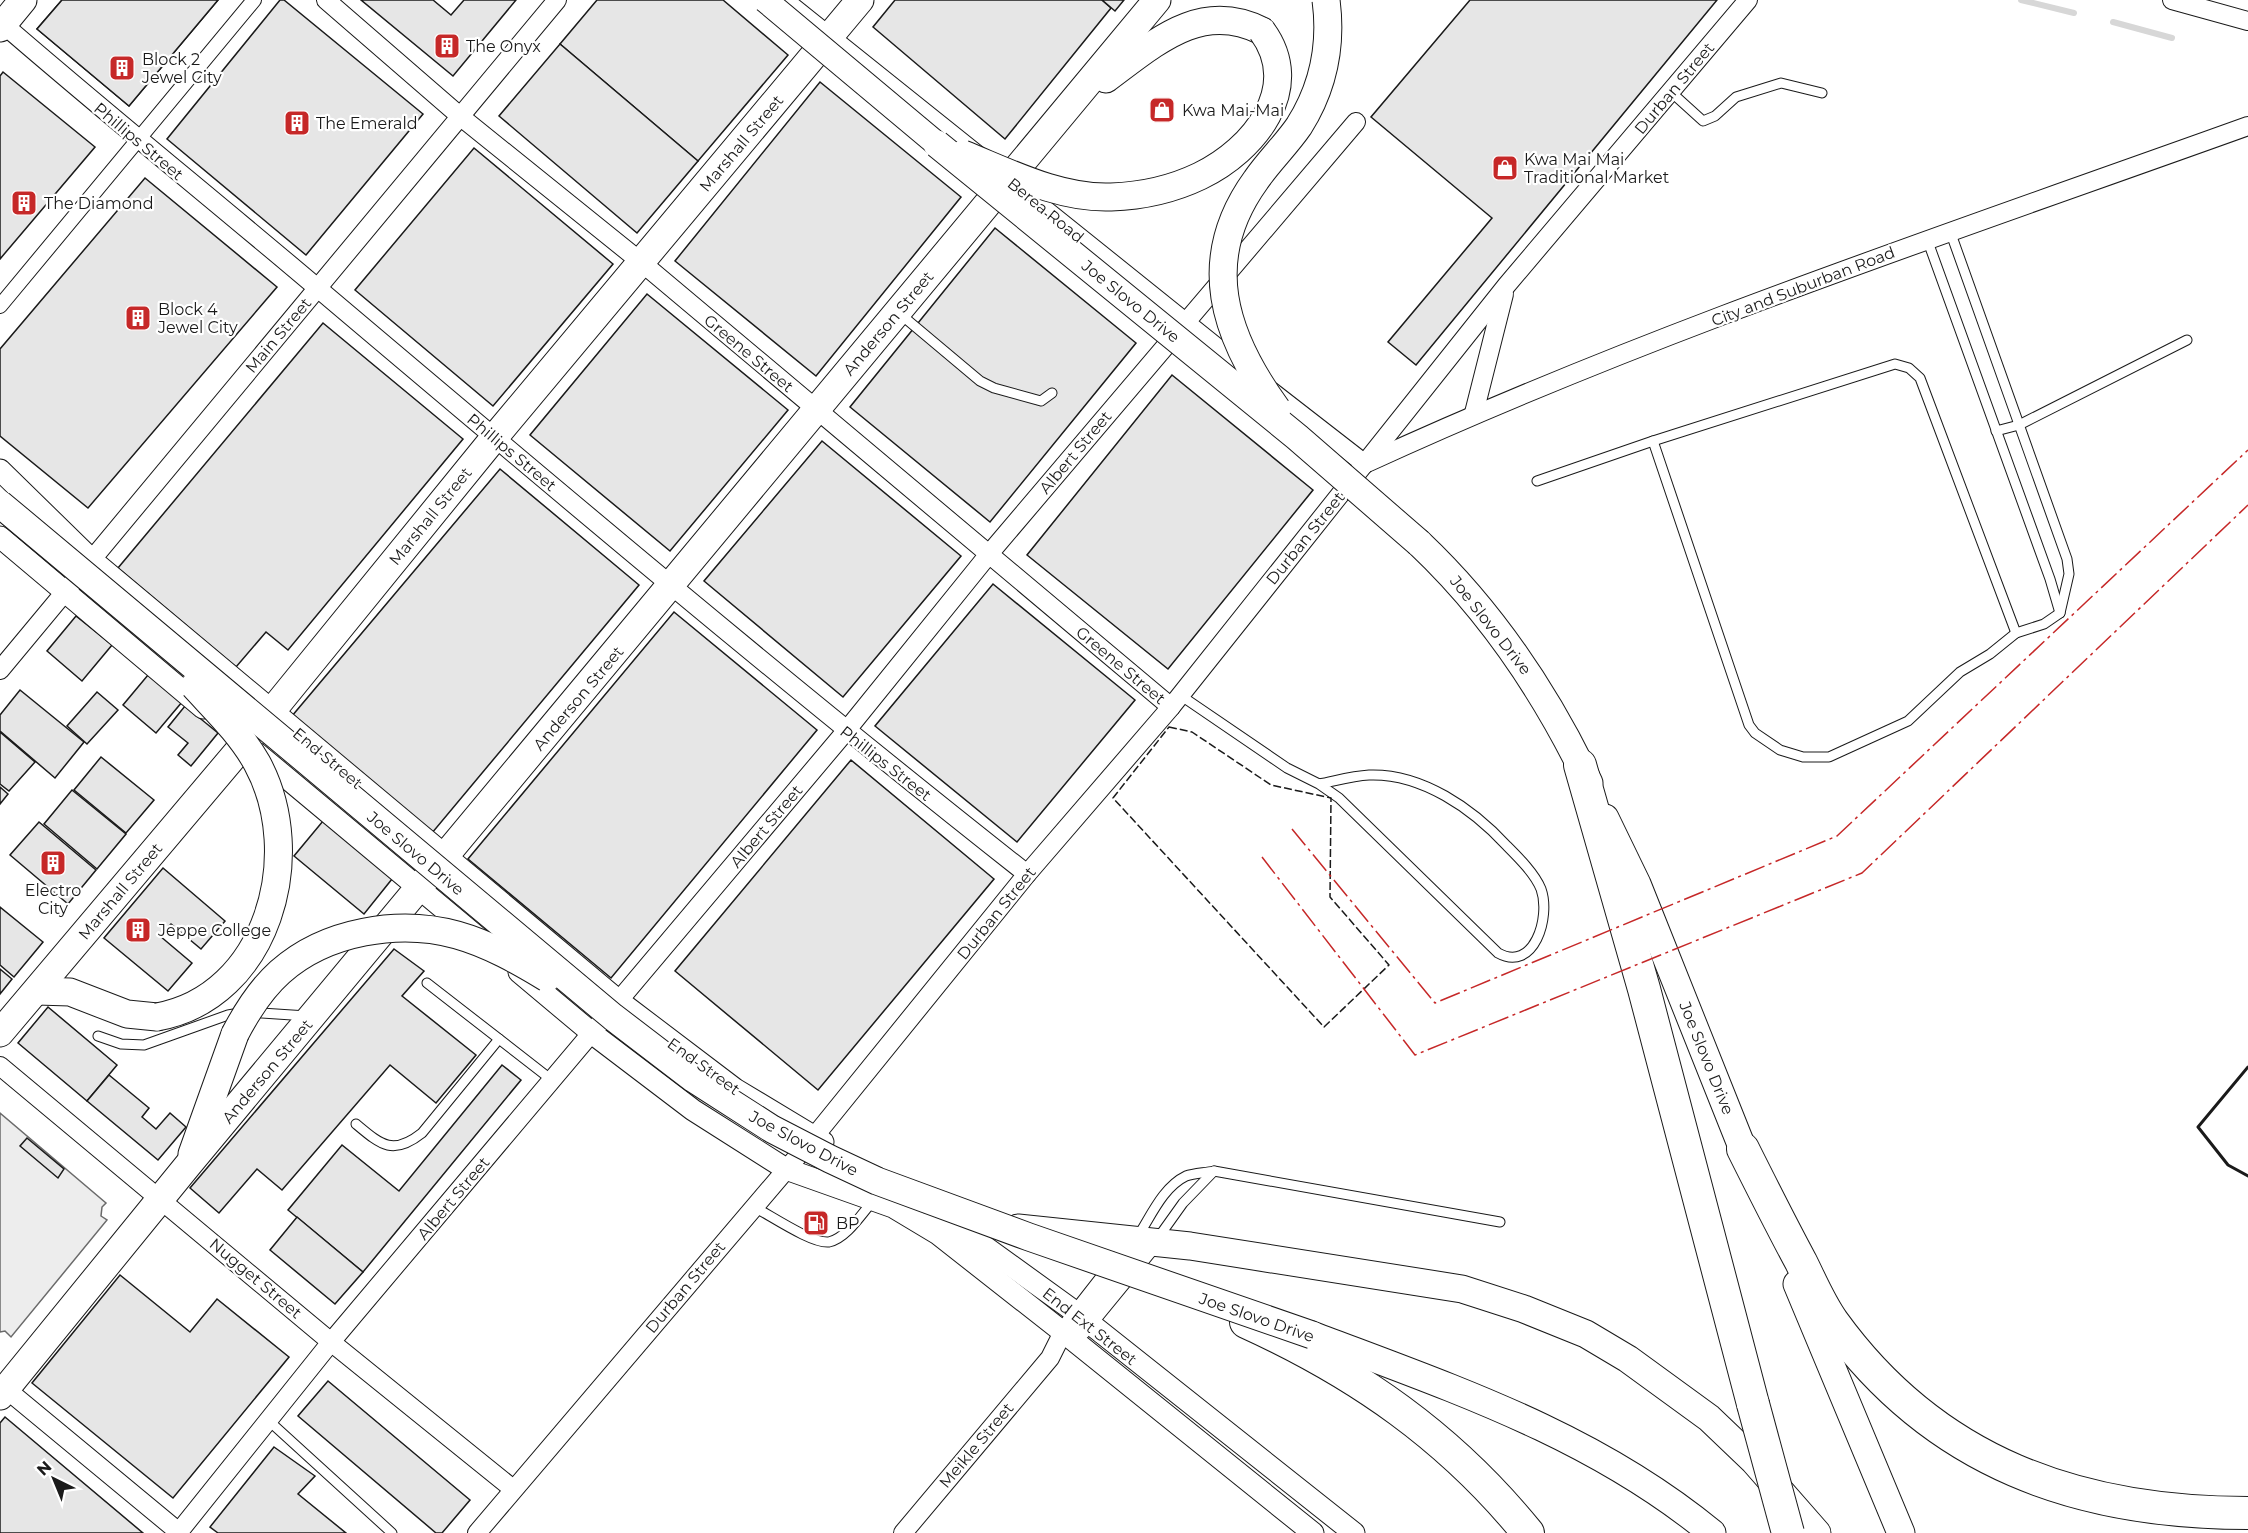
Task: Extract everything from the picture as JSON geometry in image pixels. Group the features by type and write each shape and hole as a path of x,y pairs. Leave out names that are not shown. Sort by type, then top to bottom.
{"highway":[{"path":"1580,765 1644,989 1788,1533"},
{"path":"1743,1149 1832,1320 1868,1367 1902,1401 1941,1431 1980,1456 2078,1493 2146,1507 2200,1513 2248,1513"},
{"path":"1166,1285 1283,1339 1341,1372 1419,1422 1480,1478 1528,1533"}],"main road":[{"path":"1,26 23,0"},
{"name":"Joe Slovo Drive","path":"765,0 937,144 1297,437 1419,543 1457,579 1516,653 1548,704 1580,765 1636,884 1794,1278 1888,1496"},
{"name":"Marshall Street","path":"0,1033 272,711 494,438 860,0"},
{"path":"1297,437 1242,356 1230,327 1223,298 1223,278 1230,228 1239,205 1256,179 1298,127 1320,83 1327,55 1326,0"},
{"name":"Anderson Street","path":"2,1390 1069,107 1150,5"},
{"path":"937,144 1049,188 1083,195 1110,197 1171,188 1200,176 1229,159 1251,138 1267,115 1279,80 1277,58 1262,31 1247,18 1219,9 1200,11 1175,25 1069,107"},
{"name":"Joe Slovo Drive","path":"0,504 608,1017 772,1130 878,1181 996,1225 1312,1335 1497,1405 1593,1452 1673,1502 1712,1533"},
{"path":"37,991 70,992 127,1014 157,1017 177,1013 214,994 232,978 248,958 273,904 277,875 277,842 265,783 258,764 242,740 118,604"},
{"path":"188,1165 203,1116 235,1034 264,988 282,970 334,941 355,934 394,928 426,929 457,935 504,953 608,1017"},
{"path":"952,1220 1145,1241 1462,1289 1524,1309 1586,1334 1628,1359 1709,1418 1754,1461 1817,1533"},
{"path":"1629,1474 1684,1533"},
{"path":"1888,1496 1901,1533"},
{"path":"1888,1496 1908,1533"}],"street":[{"path":"0,306 255,0"},
{"name":"Greene Street","path":"326,0 461,117 641,262 989,554 1176,701"},
{"name":"Main Street","path":"0,670 557,0"},
{"name":"Berea Road","path":"784,0 1008,179 1184,324 1365,464"},
{"name":"Durban Street","path":"477,1533 814,1137 1027,874 1176,701 1506,286 1748,0"},
{"path":"2172,0 2248,21"},
{"name":"Phillips Street","path":"1,26 318,288 494,438 673,584 846,731 1027,874"},
{"name":"Albert Street","path":"179,1533 331,1342 608,1017 846,731 989,554 1356,122"},
{"name":"City and Suburban Road","path":"1365,464 1474,413 1927,239 2248,126"},
{"name":"Durban Street","path":"1474,413 1506,286"},
{"name":"End Street","path":"0,470 92,560 447,857 608,1017 693,1110 786,1169"},
{"name":"End Street","path":"0,537 420,889 608,1017 814,1137"},
{"name":"Nugget Street","path":"0,1066 331,1342 513,1489"},
{"name":"End Ext Street","path":"814,1137 952,1220 1083,1318 1354,1533"},
{"name":"End Ext Street","path":"786,1169 873,1200 914,1218 938,1234 1313,1533"},
{"name":"Meikle Street","path":"903,1533 1145,1241"},
{"path":"2,1390 179,1533"}],"lane":[{"path":"1671,92 1704,121 1715,116 1736,97 1781,83 1822,93"},
{"path":"1653,441 1749,725 1755,733 1780,750 1803,758 1829,757 1908,722 1960,672 1990,654 2016,633 2044,624 2060,613 2069,574 2067,559 1950,231"},
{"path":"1927,239 2050,579 2060,613"},
{"path":"898,312 980,381 994,388 1041,401 1052,393"},
{"path":"1996,430 2019,425 2187,340"},
{"path":"1536,481 1895,364 1904,365 1920,378 2016,633"},
{"path":"1176,701 1287,768 1319,784 1359,816 1498,953 1507,958 1515,958 1529,952 1541,929 1544,909 1541,888 1521,860 1489,826 1445,796 1412,782 1370,775 1319,784"},
{"path":"427,983 553,1081"},
{"path":"98,1036 133,1046 228,1015 244,1012 313,1017"},
{"path":"356,1124 377,1142 387,1146 411,1142 422,1133 499,1039"},
{"path":"1145,1241 1214,1171"},
{"path":"1145,1241 1164,1195 1187,1175 1214,1171 1500,1222"},
{"path":"754,1207 818,1241 830,1242 845,1232 873,1200"},
{"path":"268,1420 392,1533"}],"shaded area":[{"path":"0,1113 106,1203 102,1207 101,1216 107,1220 11,1337 5,1331 0,1332"}],"building":[{"name":"Block 2 Jewel City","path":"62,0 218,0 129,106 37,29"},
{"name":"Block 2 Jewel City","path":"62,0 218,0 129,106 37,29"},
{"name":"The Emerald","path":"280,0 284,0 423,114 306,255 167,139"},
{"name":"The Onyx","path":"361,0 433,0 451,15 464,0 516,0 453,76"},
{"path":"597,0 723,0 788,55 698,161 560,44"},
{"path":"895,0 1102,0 1111,8 1005,139 873,27"},
{"path":"1102,0 1124,0 1115,11"},
{"name":"Kwa Mai Mai Traditional Market","path":"1470,0 1717,0 1416,365 1388,342 1492,218 1371,117"},
{"path":"560,44 698,161 637,233 499,116"},
{"name":"The Diamond","path":"3,72 95,147 0,259 0,76"},
{"path":"820,82 961,197 816,376 675,261"},
{"path":"474,148 613,264 493,406 355,290"},
{"name":"Block 4 Jewel City","path":"145,178 277,287 88,508 0,436 0,349"},
{"path":"995,228 1136,343 990,522 850,407"},
{"path":"647,294 788,410 670,551 530,435"},
{"path":"323,323 463,439 288,650 266,632 236,667 118,568"},
{"path":"1172,375 1313,490 1168,669 1027,555"},
{"path":"822,441 961,556 843,697 704,581"},
{"path":"500,469 639,585 432,833 292,716"},
{"path":"993,584 1135,700 1017,842 875,726"},
{"path":"674,612 817,730 611,978 468,859"},
{"path":"76,616 112,645 82,681 47,651"},
{"path":"148,675 182,702 156,733 123,705"},
{"path":"20,690 84,742 55,778 0,731 0,715"},
{"path":"97,692 118,710 87,744 67,726"},
{"path":"185,706 218,733 191,766 178,755 188,743 168,727"},
{"path":"0,732 35,762 9,791 0,784"},
{"path":"101,757 154,800 126,833 74,790"},
{"path":"851,760 994,879 818,1090 675,971"},
{"path":"0,787 8,794 0,804"},
{"path":"72,790 126,834 97,869 44,824"},
{"path":"323,821 392,879 364,914 294,856"},
{"name":"Electro City","path":"39,822 96,870 68,904 10,855"},
{"name":"Jeppe College","path":"163,868 225,921 201,949 171,924 160,936 192,963 168,991 104,938"},
{"path":"0,907 43,942 14,977 0,965"},
{"path":"394,949 424,971 402,996 476,1055 436,1103 390,1065 282,1190 257,1169 219,1213 190,1188"},
{"path":"0,969 12,979 0,994"},
{"path":"48,1007 117,1065 87,1101 18,1043"},
{"path":"502,1065 521,1080 363,1272 288,1210 342,1145 399,1191"},
{"path":"109,1075 149,1108 142,1117 156,1129 170,1113 186,1127 158,1160 87,1101"},
{"path":"27,1138 64,1169 58,1178 20,1146"},
{"path":"297,1217 363,1272 335,1304 270,1250"},
{"path":"120,1275 190,1332 217,1299 289,1357 173,1498 32,1383"},
{"path":"328,1381 470,1500 442,1533 436,1533 298,1416"},
{"path":"5,1417 143,1533 0,1533 0,1423"},
{"path":"274,1447 315,1476 298,1494 346,1533 218,1533 210,1527"}],"waterway":[{"path":"2021,0 2074,13"},
{"path":"2113,22 2172,38"}],"fence":[{"path":"1169,727 1192,732 1271,785 1331,798 1330,897 1389,965 1324,1027 1113,798 1169,727"}],"wall":[{"path":"2248,1067 2198,1127 2228,1165 2248,1176"}],"power":[{"path":"1292,829 1435,1003 1837,836 2248,450"},
{"path":"1262,857 1415,1055 1862,873 2248,505"}],"place":[{"name":"The Onyx","path":"447,46"},
{"name":"Block 2 Jewel City","path":"122,68"},
{"name":"Kwa Mai-Mai","path":"1162,110"},
{"name":"The Emerald","path":"297,123"},
{"name":"Kwa Mai Mai Traditional Market","path":"1505,168"},
{"name":"The Diamond","path":"24,203"},
{"name":"Block 4 Jewel City","path":"138,318"},
{"name":"Electro City","path":"53,863"},
{"name":"Jeppe College","path":"138,930"},
{"name":"BP","path":"816,1223"}]}
